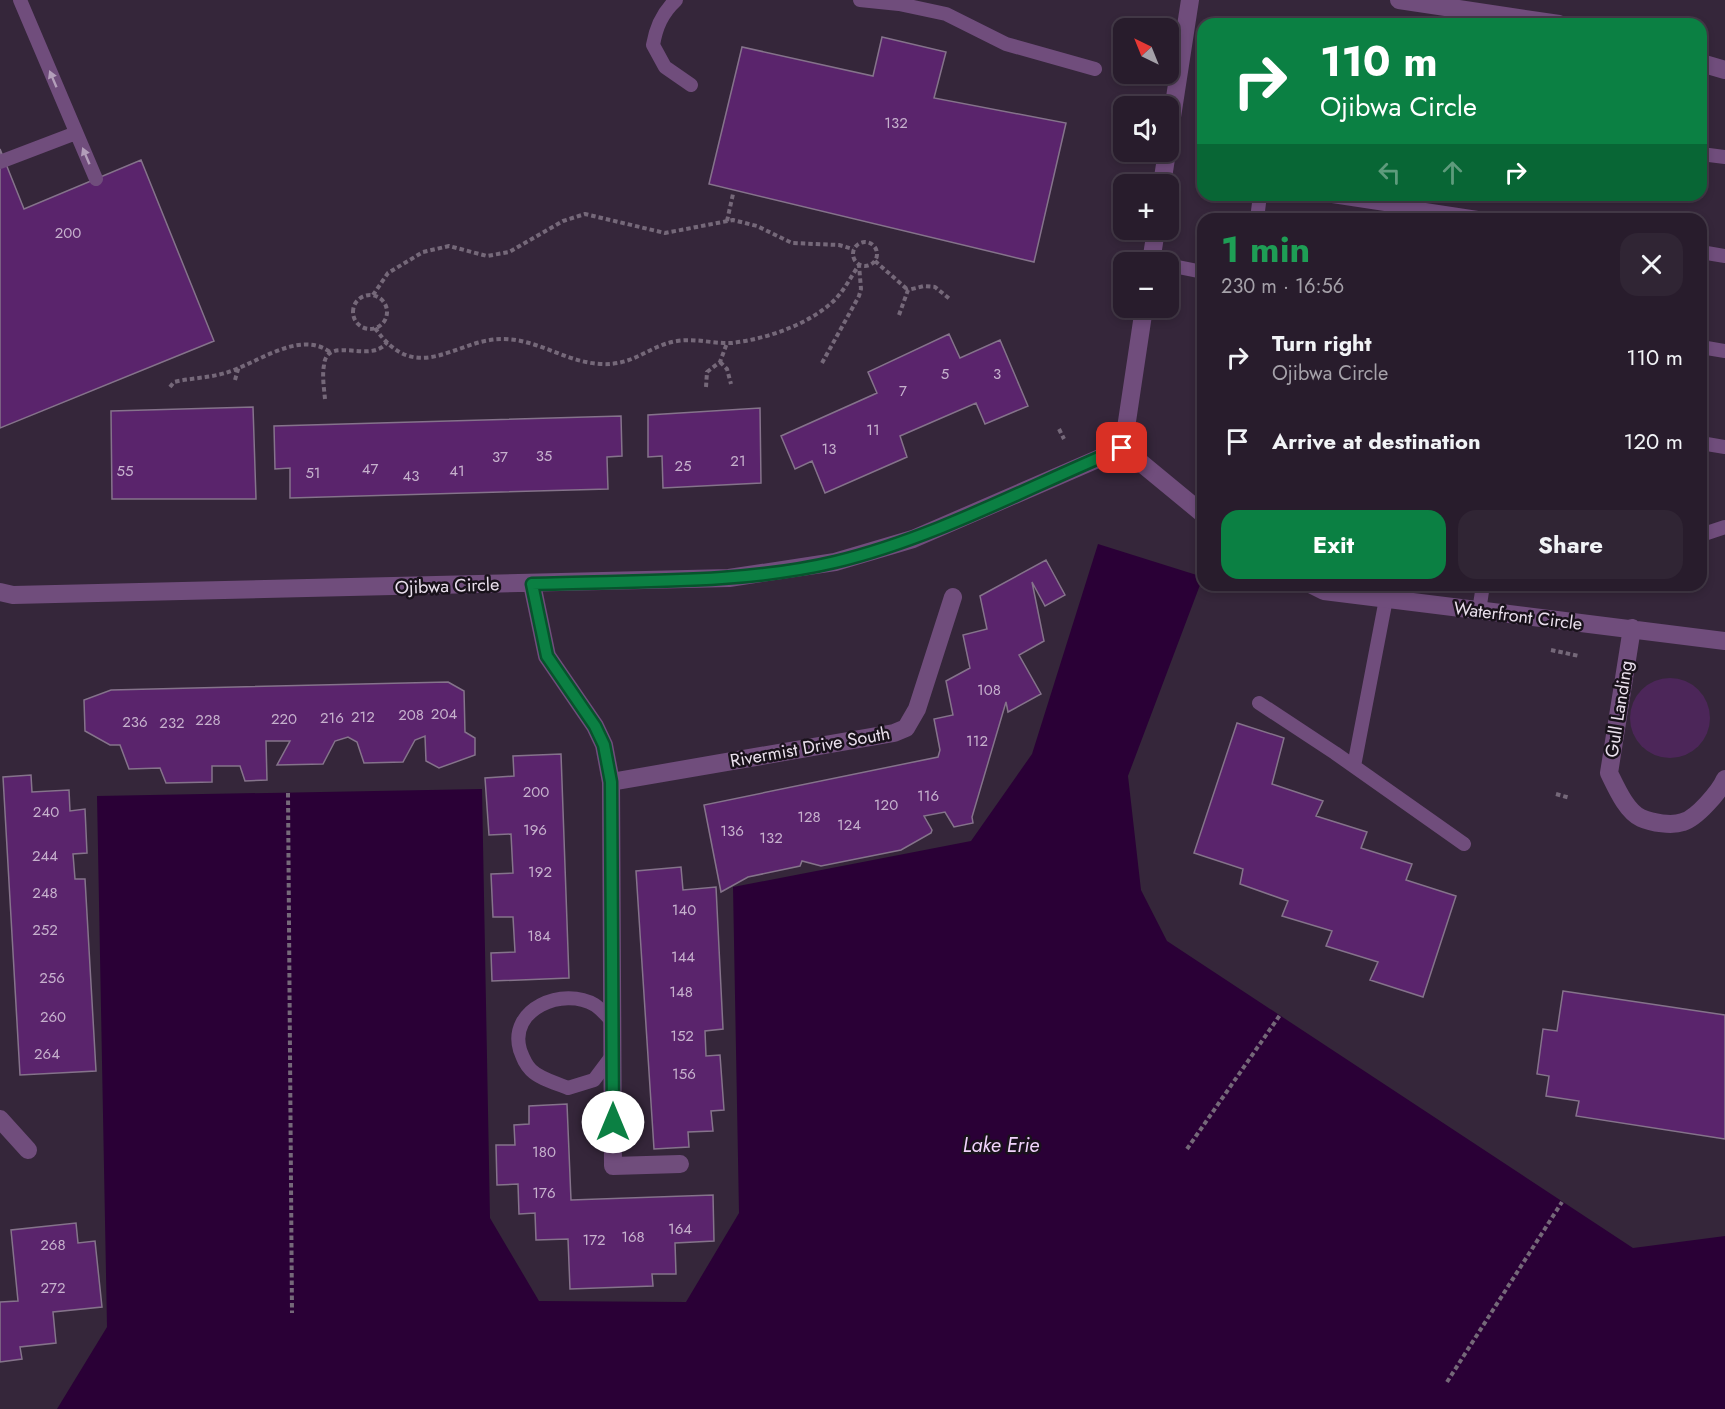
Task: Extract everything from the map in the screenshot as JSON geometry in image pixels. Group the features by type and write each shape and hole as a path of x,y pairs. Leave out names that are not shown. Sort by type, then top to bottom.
{"street":[{"path":"1175,96 1190,0"},
{"path":"1399,0 1519,18"},
{"path":"1707,65 1725,70"},
{"path":"1142,318 1122,448 1197,509"},
{"name":"Ojibwa Circle","path":"0,592 13,595 729,578 835,562 913,539 1122,448"},
{"path":"532,584 547,656 595,726 604,745 611,782 613,1166 680,1164"},
{"name":"Waterfront Circle","path":"1324,591 1725,641"},
{"name":"Rivermist Drive South","path":"611,782 894,733 906,728 917,709 953,597"},
{"name":"Gull Landing","path":"1632,628 1609,773 1619,795 1640,818 1662,824 1684,822 1705,806 1725,779"},
{"path":"0,1119 28,1150"}],"lane":[{"path":"20,0 96,179"},
{"path":"676,0 667,8 656,28 653,45 665,67 691,85"},
{"path":"860,0 948,7 1006,44 1095,69"},
{"path":"0,162 76,133"},
{"path":"1707,155 1725,157"},
{"path":"1366,201 1444,213"},
{"path":"1707,253 1725,255"},
{"path":"1179,267 1197,271"},
{"path":"1707,348 1725,351"},
{"path":"1707,444 1725,447"},
{"path":"1707,533 1725,527"},
{"path":"1479,611 1482,591"},
{"path":"1354,766 1386,599"},
{"path":"1259,704 1354,766 1464,844"},
{"path":"612,1021 595,1004 570,999 551,1000 537,1005 521,1022 517,1040 524,1062 532,1071 568,1088 594,1080 612,1056"}],"path":[{"path":"727,221 733,194"},
{"path":"853,249 839,245 792,243 757,226 727,221 665,233 640,229 596,215 573,216 509,252 487,256 449,246 423,252 388,273 373,295 358,300 353,314 362,327 375,328 387,341 404,353 430,359 492,339 507,339 539,346 580,362 620,364 679,341 727,343 759,338 804,321 830,305 859,264"},
{"path":"860,242 871,243 877,251 875,261 865,266 859,264 852,256 853,249 860,242"},
{"path":"875,261 908,290"},
{"path":"822,363 859,296 861,289 859,264"},
{"path":"908,290 924,286 935,287 951,300"},
{"path":"899,315 908,290"},
{"path":"373,295 383,300 387,310 385,320 375,328"},
{"path":"325,399 324,366 330,352 337,349 363,353 373,351 387,341"},
{"path":"706,387 707,372 720,362 727,343"},
{"path":"170,387 174,382 218,375 262,355 317,345 330,352"},
{"path":"720,362 727,369 731,384"},
{"path":"235,380 240,366"},
{"path":"1059,429 1064,439"},
{"path":"1551,650 1579,656"},
{"path":"288,793 292,1313"},
{"path":"1556,794 1570,798"},
{"path":"1187,1149 1280,1015"},
{"path":"1447,1382 1562,1202"}],"shaded area":[{"path":"1670,678 1685,681 1698,690 1707,703 1710,718 1707,733 1698,746 1685,755 1670,758 1655,755 1642,746 1633,733 1630,718 1633,703 1642,690 1655,681"}],"water":[{"name":"Lake Erie","path":"1098,544 1197,575 1198,591 1128,776 1141,890 1167,941 1633,1248 1725,1236 1725,1409 57,1409 107,1327 97,796 482,789 490,1218 539,1301 686,1302 739,1213 733,887 971,841 1032,754"}],"building":[{"path":"882,37 946,52 934,98 1066,123 1034,262 709,184 742,47 873,76"},
{"path":"0,149 24,209 141,160 214,341 0,428"},
{"path":"949,334 960,358 1000,340 1028,406 985,424 976,403 900,436 907,457 825,493 812,461 795,469 781,436 877,393 868,372"},
{"path":"253,407 256,499 112,499 111,411"},
{"path":"760,408 761,483 663,488 662,456 648,457 648,415"},
{"path":"621,416 622,456 607,457 608,489 290,498 290,468 275,469 274,426"},
{"path":"1046,560 1065,595 1045,606 1032,582 1044,641 1019,655 1041,694 1008,712 1006,702 972,817 973,823 954,827 945,812 924,816 932,830 931,833 901,850 821,866 802,861 800,866 748,877 721,892 704,805 938,757 940,750 934,719 953,715 946,681 970,668 963,635 987,629 980,596"},
{"path":"448,682 464,691 465,732 475,738 475,755 439,768 426,761 425,736 415,740 403,762 364,763 357,742 348,737 335,741 323,764 277,765 290,741 266,741 267,780 245,781 240,766 212,766 212,782 166,783 160,768 129,769 120,745 110,745 85,731 84,700 111,690"},
{"path":"1237,723 1284,738 1272,784 1323,801 1316,816 1367,832 1361,848 1412,864 1406,880 1456,896 1423,997 1370,980 1378,962 1326,946 1332,931 1282,916 1288,901 1240,884 1243,869 1194,853"},
{"path":"561,754 569,978 492,981 491,953 515,952 513,917 493,917 491,874 513,873 511,834 489,835 485,778 514,776 513,756"},
{"path":"31,775 32,792 69,790 70,811 85,809 87,853 73,854 75,879 85,879 96,1071 20,1075 3,777"},
{"path":"681,867 683,890 716,887 723,1029 705,1031 706,1056 720,1055 724,1110 711,1111 713,1131 688,1132 689,1147 654,1149 636,871"},
{"path":"1563,991 1725,1015 1725,1139 1576,1116 1579,1101 1546,1096 1549,1076 1537,1074 1543,1029 1557,1031"},
{"path":"567,1104 571,1200 713,1195 714,1241 675,1243 676,1274 652,1274 653,1286 570,1289 568,1239 536,1240 535,1213 519,1214 518,1184 497,1185 496,1145 515,1145 514,1125 529,1124 529,1106"},
{"path":"76,1223 78,1243 95,1241 102,1307 53,1312 56,1343 20,1347 22,1359 0,1362 0,1302 18,1301 11,1230"}],"route":[{"path":"613,1122 611,782 604,745 595,726 547,656 532,584 729,578 835,562 913,539 1122,448"}]}
